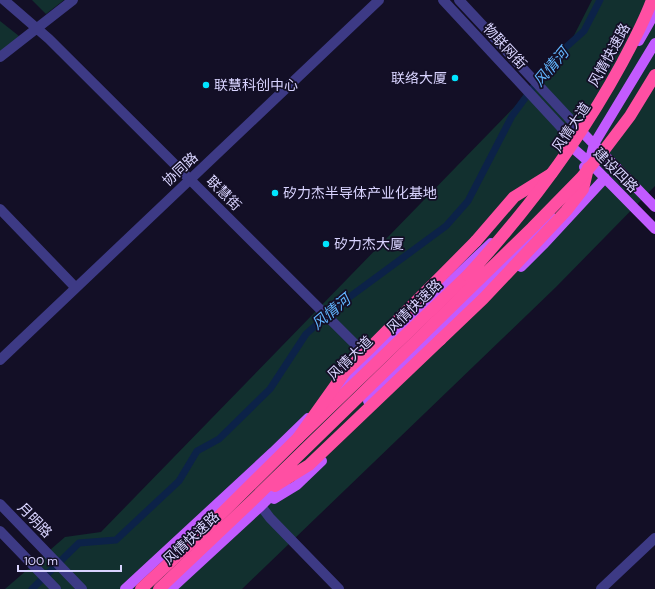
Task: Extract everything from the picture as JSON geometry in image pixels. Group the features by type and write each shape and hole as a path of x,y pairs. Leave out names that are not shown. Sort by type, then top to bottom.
{"highway":[{"name":"风情快速路","path":"141,589 207,528 298,438 468,275 497,243 586,124 611,82 641,26 652,0"},
{"name":"风情快速路","path":"159,589 258,503 581,178 630,116 655,75"},
{"path":"258,503 309,465 483,299 566,211 583,188 589,162"},
{"path":"298,438 345,372 476,241 514,197 559,169"}],"main road":[{"name":"风情大道","path":"125,589 273,452 475,257 536,202 594,120 655,13"},
{"name":"风情大道","path":"171,589 532,238 559,208 579,172 589,162 594,144 655,43"},
{"name":"建设四路","path":"584,134 655,207"},
{"name":"建设四路","path":"574,149 589,162 655,229"},
{"path":"258,503 297,485 543,246 605,178"}],"street":[{"path":"0,57 73,0"},
{"name":"协同路","path":"0,360 379,0"},
{"name":"物联网街","path":"443,0 561,127 574,149"},
{"name":"物联网街","path":"459,0 584,134"},
{"name":"联慧街","path":"5,2 49,39 370,358"},
{"path":"0,209 76,288"},
{"path":"258,503 270,518 339,589"},
{"name":"月明路","path":"0,504 82,589"},
{"path":"0,531 54,587"},
{"path":"601,589 655,538"},
{"path":"609,589 655,545"}],"green space":[{"path":"32,0 64,0 46,14"},
{"path":"592,0 655,0 655,186 556,287 242,589 5,589 65,537 101,532 563,57"},
{"path":"0,21 19,36 0,55"}],"waterway":[{"name":"风情河","path":"32,589 79,543 116,540 179,481 197,451 219,439 270,389 306,334 340,304 446,226 468,201 512,116 556,56 584,31 600,0"}],"place":[{"name":"联络大厦","path":"455,78"},
{"name":"联慧科创中心","path":"206,85"},
{"name":"矽力杰半导体产业化基地","path":"275,193"},
{"name":"矽力杰大厦","path":"326,244"}]}
